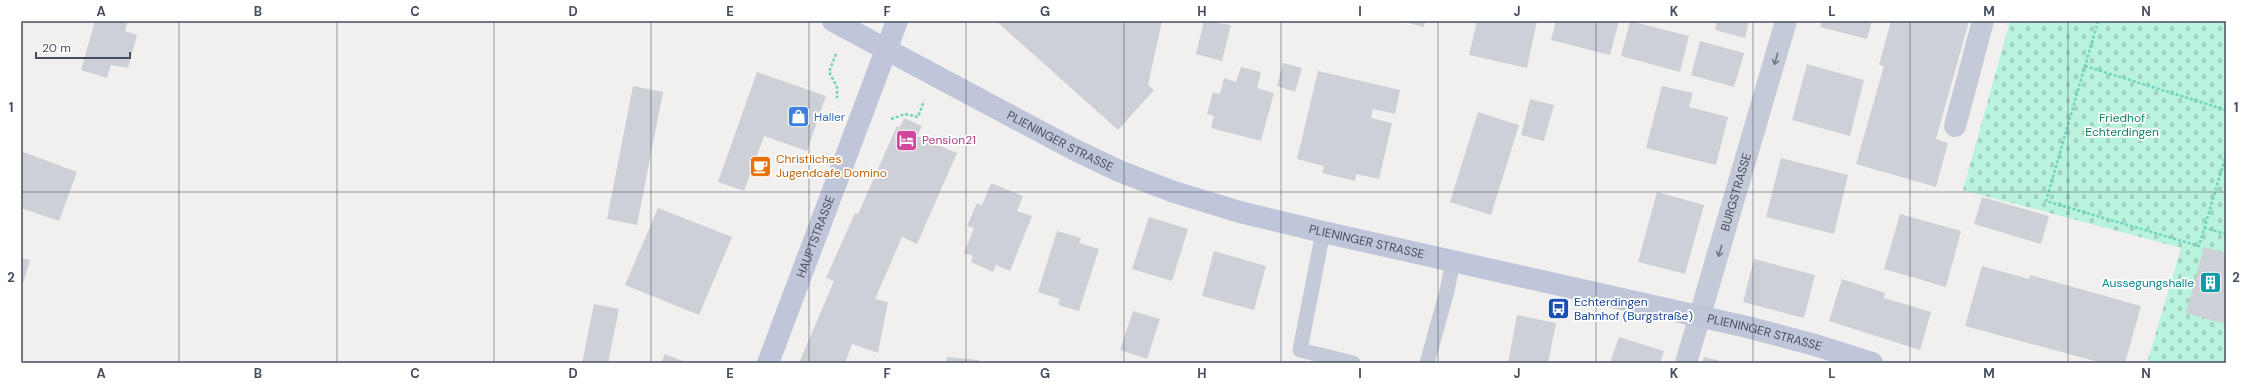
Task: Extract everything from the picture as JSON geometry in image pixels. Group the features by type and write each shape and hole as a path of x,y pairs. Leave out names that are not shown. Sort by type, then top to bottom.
{"main road":[{"name":"PLIENINGER STRASSE","path":"833,21 1066,146 1119,171 1174,192 1240,212 1323,232 1701,316 1815,345 1872,363"},
{"name":"HAUPTSTRASSE","path":"768,363 887,51 897,21"}],"street":[{"name":"BURGSTRASSE","path":"1686,363 1701,316 1786,21"},
{"path":"1955,126 1984,21"}],"lane":[{"path":"1323,232 1300,350 1353,363"},
{"path":"1427,363 1447,291 1453,261"}],"path":[{"path":"2098,21 2046,201 2199,246 2226,155"},
{"path":"2085,66 2226,110"},
{"path":"2204,228 2226,234"}],"green space":[{"name":"Friedhof Echterdingen","path":"2010,21 2226,21 2226,363 2147,363 2181,248 1963,190"}],"building":[{"path":"95,21 128,21 125,31 137,35 128,68 111,65 107,78 81,70"},
{"path":"996,21 1162,21 1148,85 1154,90 1118,130"},
{"path":"1204,21 1231,25 1222,61 1196,54"},
{"path":"1401,21 1425,21 1424,27"},
{"path":"1477,21 1537,21 1527,68 1469,55"},
{"path":"1556,21 1619,21 1610,55 1551,40"},
{"path":"1630,21 1689,36 1680,72 1621,56"},
{"path":"1717,21 1749,21 1745,38 1715,30"},
{"path":"1822,21 1872,21 1867,39 1820,27"},
{"path":"1891,21 1969,21 1936,139 1948,143 1936,187 1856,164 1884,66 1879,65"},
{"path":"1700,41 1744,53 1734,87 1691,75"},
{"path":"1283,63 1302,68 1295,92 1277,86"},
{"path":"1807,64 1864,80 1850,136 1792,120"},
{"path":"1241,67 1261,72 1257,88 1274,93 1261,141 1211,128 1214,116 1207,114 1213,92 1220,94 1224,78 1236,82"},
{"path":"1318,71 1400,90 1395,114 1373,109 1371,118 1392,123 1379,179 1356,174 1355,181 1322,173 1324,166 1297,159"},
{"path":"757,72 826,96 807,151 764,136 744,191 718,182"},
{"path":"633,86 663,92 637,225 607,219"},
{"path":"1662,86 1693,93 1689,107 1728,117 1716,165 1646,148"},
{"path":"1530,99 1554,105 1544,141 1521,135"},
{"path":"1478,112 1519,125 1491,215 1450,202"},
{"path":"904,118 922,126 917,136 957,153 917,244 902,237 875,299 888,302 878,353 852,344 845,363 799,363 834,281 826,278 855,213 858,214 897,126 900,127"},
{"path":"21,151 77,172 59,221 21,208"},
{"path":"1781,158 1848,175 1834,234 1766,217"},
{"path":"991,183 1023,196 1017,211 1032,216 1010,271 996,265 993,272 971,262 973,256 964,253 974,228 967,226 977,203 982,205"},
{"path":"1657,192 1704,205 1685,274 1638,262"},
{"path":"1982,197 2049,216 2041,244 1974,224"},
{"path":"658,208 732,237 699,315 625,285"},
{"path":"1900,214 1961,231 1946,287 1884,269"},
{"path":"1149,217 1188,229 1172,281 1132,269"},
{"path":"1057,231 1081,238 1079,243 1099,249 1079,311 1058,305 1060,299 1038,292"},
{"name":"Aussegungshalle","path":"2204,247 2226,253 2226,324 2186,313"},
{"path":"1214,251 1266,266 1254,310 1202,296"},
{"path":"21,258 30,260 21,290"},
{"path":"1754,259 1815,275 1804,318 1743,302"},
{"path":"1982,266 2029,279 2030,275 2141,306 2125,363 2102,363 1965,326"},
{"path":"1842,279 1885,293 1884,298 1931,312 1920,350 1829,321"},
{"path":"594,304 619,309 608,363 582,363"},
{"path":"1133,311 1160,319 1147,359 1120,350"},
{"path":"1517,315 1556,323 1548,363 1508,363"},
{"path":"1619,337 1664,351 1660,363 1610,363"},
{"path":"665,354 687,363 661,363"},
{"path":"947,357 979,360 979,363 946,363"},
{"path":"1704,357 1725,362 1725,363 1702,363"}],"place":[{"name":"Haller","path":"799,117"},
{"name":"Pension21","path":"907,140"},
{"name":"Christliches Jugendcafe Domino","path":"761,166"},
{"name":"Aussegungshalle","path":"2210,283"},
{"name":"Echterdingen Bahnhof (Burgstraße)","path":"1559,309"}]}
